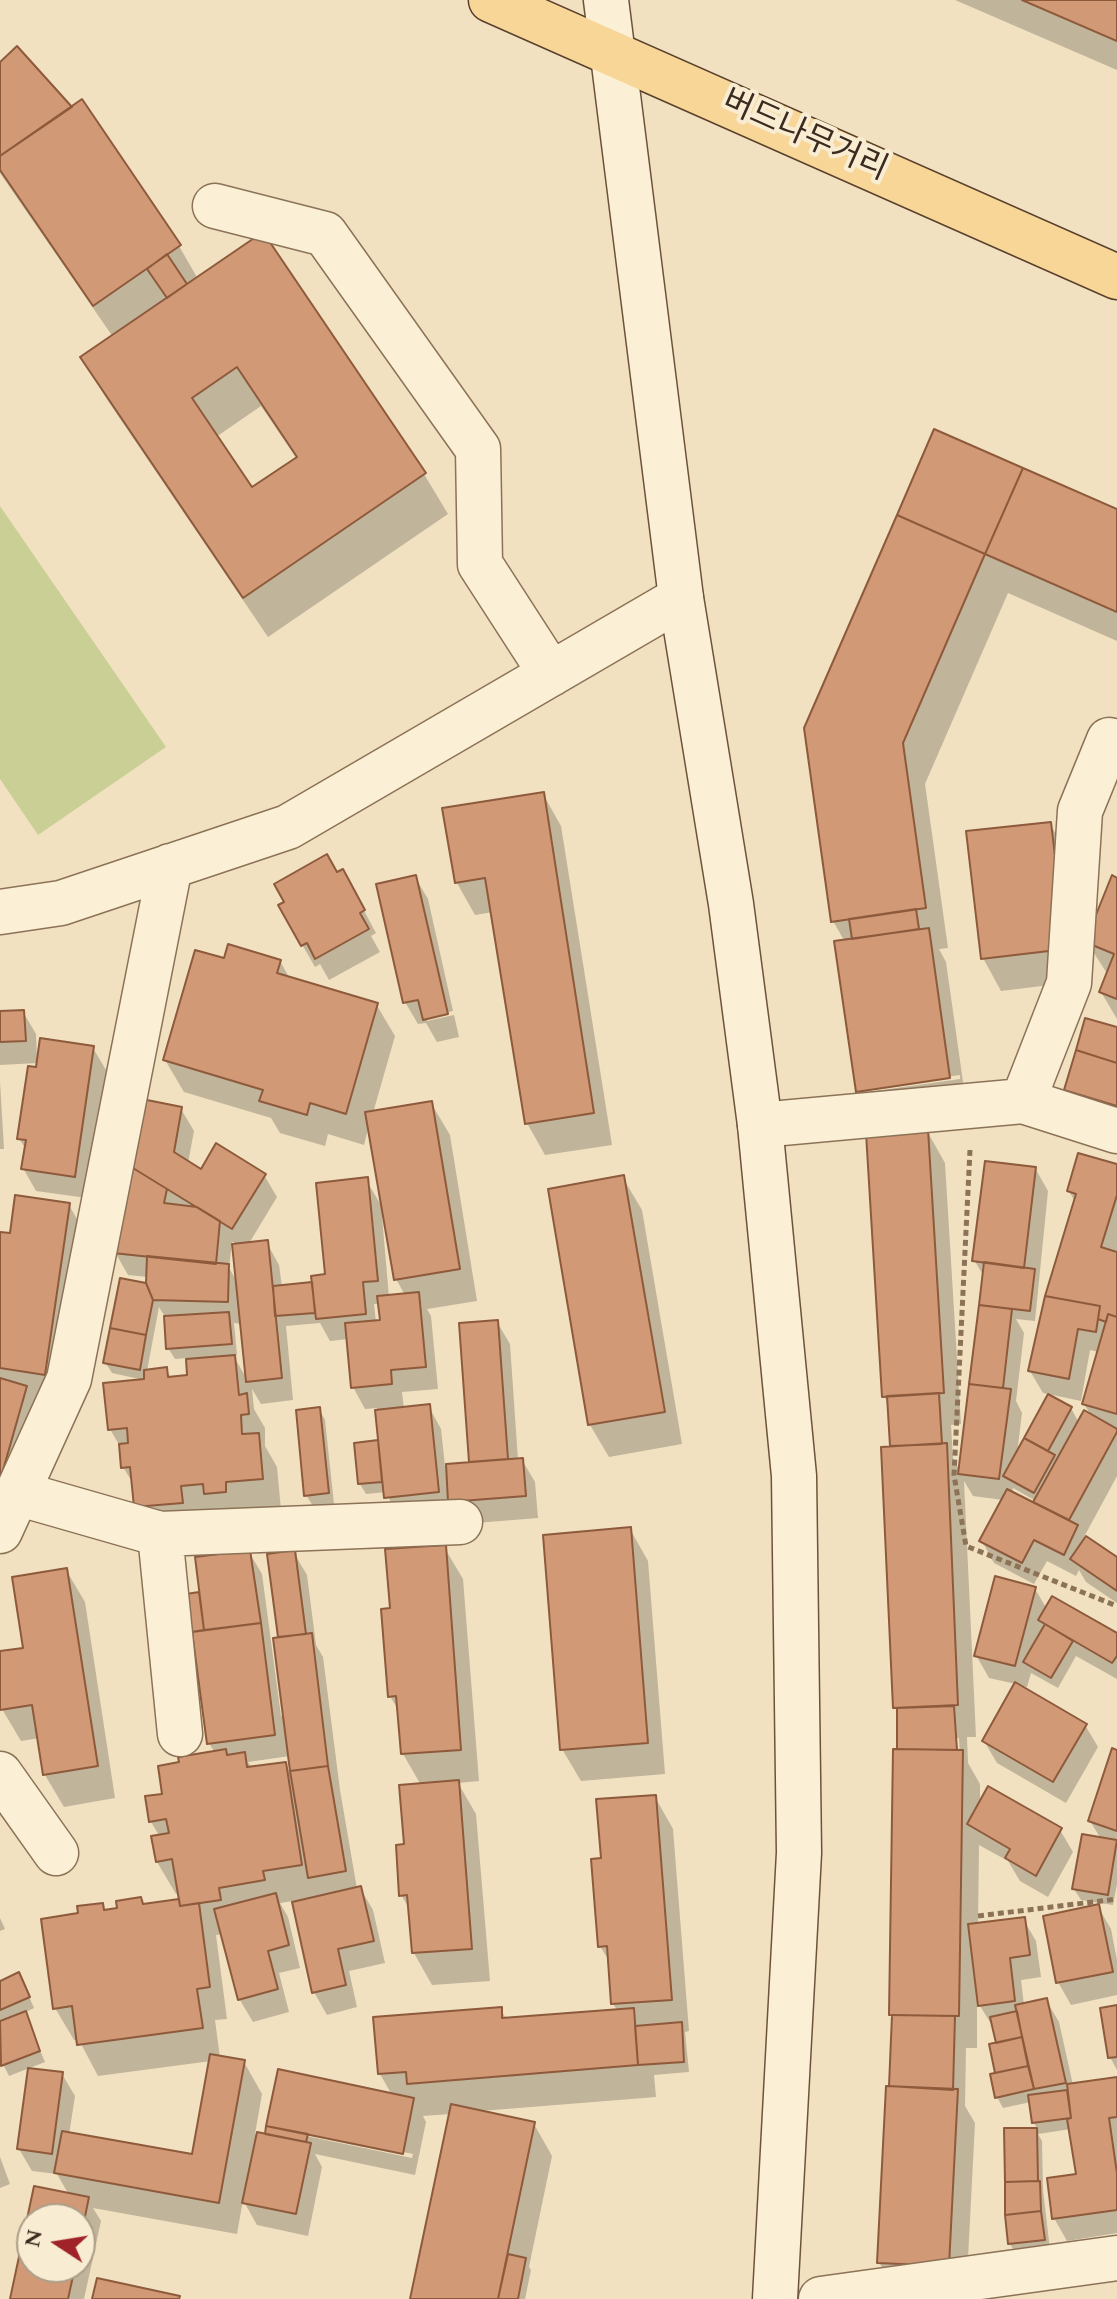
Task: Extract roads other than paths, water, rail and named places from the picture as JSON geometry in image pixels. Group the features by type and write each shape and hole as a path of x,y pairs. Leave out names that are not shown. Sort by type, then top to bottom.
{"main road":[{"name":"버드나무거리","path":"491,0 1117,277"}],"street":[{"path":"606,0 681,598 731,904 760,1125 794,1476 799,1853 775,2299"},
{"path":"215,206 325,234 478,449 480,564 551,674"},
{"path":"0,912 61,903 288,827 681,598"},
{"path":"1023,1101 1069,983 1080,811 1109,740 1117,742"},
{"path":"170,866 69,1379 8,1512 160,1534 460,1522"},
{"path":"760,1125 1023,1101 1117,1131"},
{"path":"160,1534 180,1734"},
{"path":"0,1774 56,1853"},
{"path":"821,2299 1117,2258"}]}
